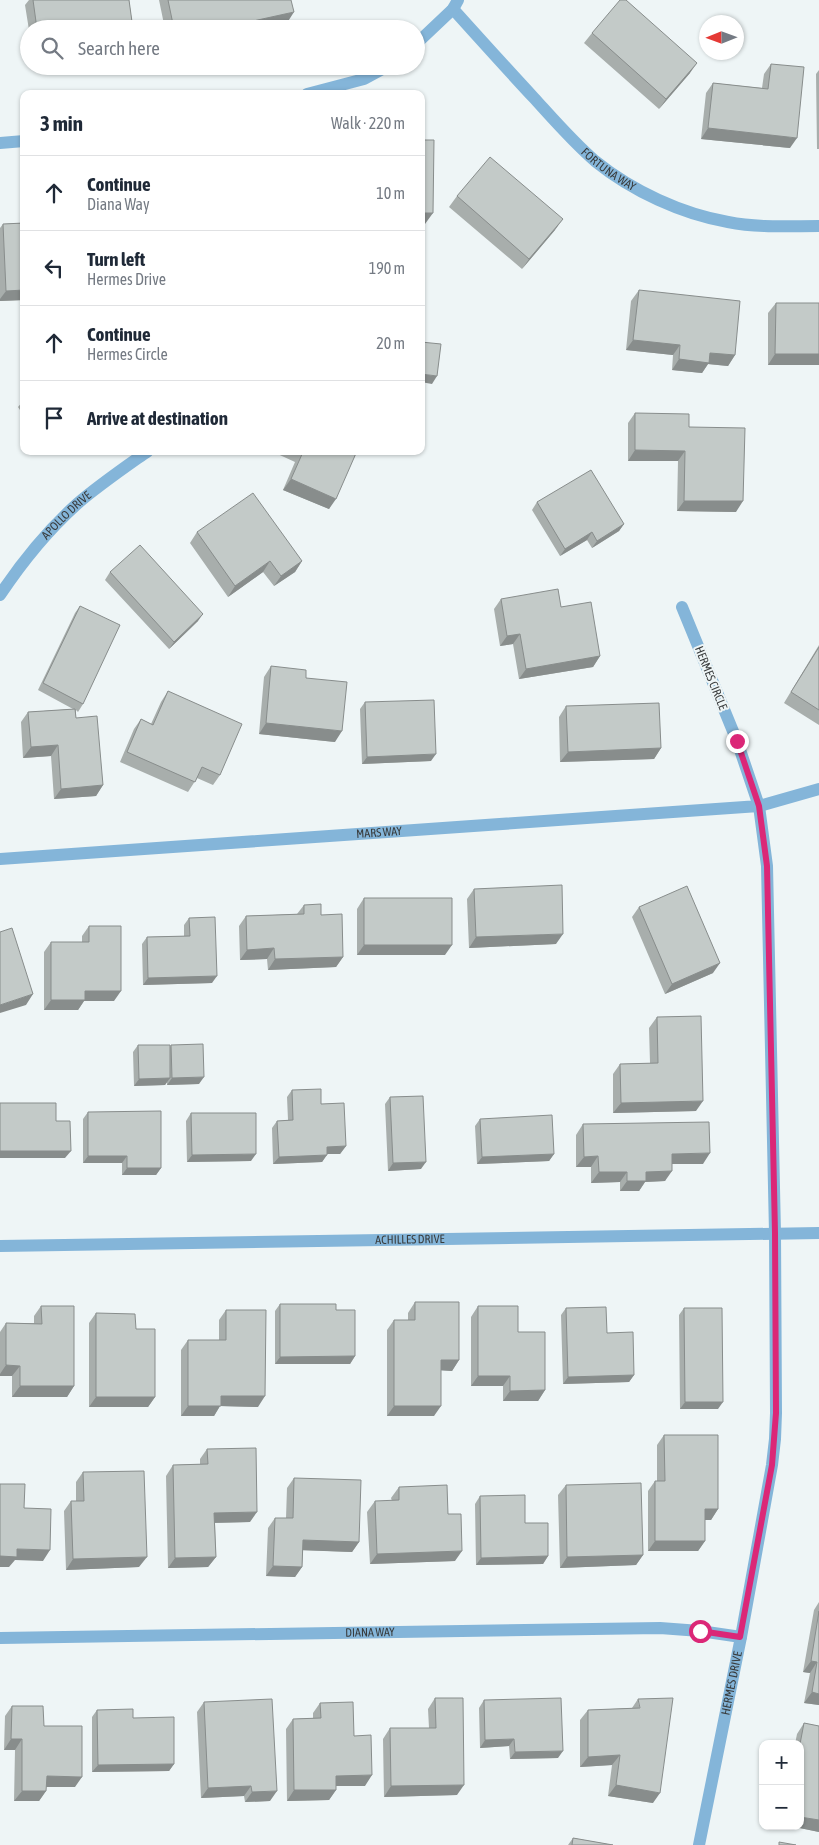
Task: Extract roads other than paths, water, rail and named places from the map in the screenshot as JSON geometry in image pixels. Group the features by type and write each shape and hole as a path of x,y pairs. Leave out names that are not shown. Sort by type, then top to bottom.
{"street":[{"path":"425,35 456,4"},
{"name":"FORTUNA WAY","path":"456,4 568,135 596,161 629,184 662,201 694,214 728,222 763,226 819,226"},
{"path":"321,90 364,79 371,75"},
{"path":"0,142 20,141"},
{"name":"APOLLO DRIVE","path":"0,595 16,571 55,526 102,484 142,455"},
{"name":"HERMES CIRCLE","path":"682,607 737,741 759,806"},
{"path":"759,806 819,789"},
{"name":"MARS WAY","path":"0,859 759,806"},
{"name":"HERMES DRIVE","path":"698,1845 740,1637 772,1465 775,1439 775,1233 767,866 759,806"},
{"name":"ACHILLES DRIVE","path":"0,1246 819,1233"},
{"name":"DIANA WAY","path":"0,1638 660,1628 740,1637"}]}
